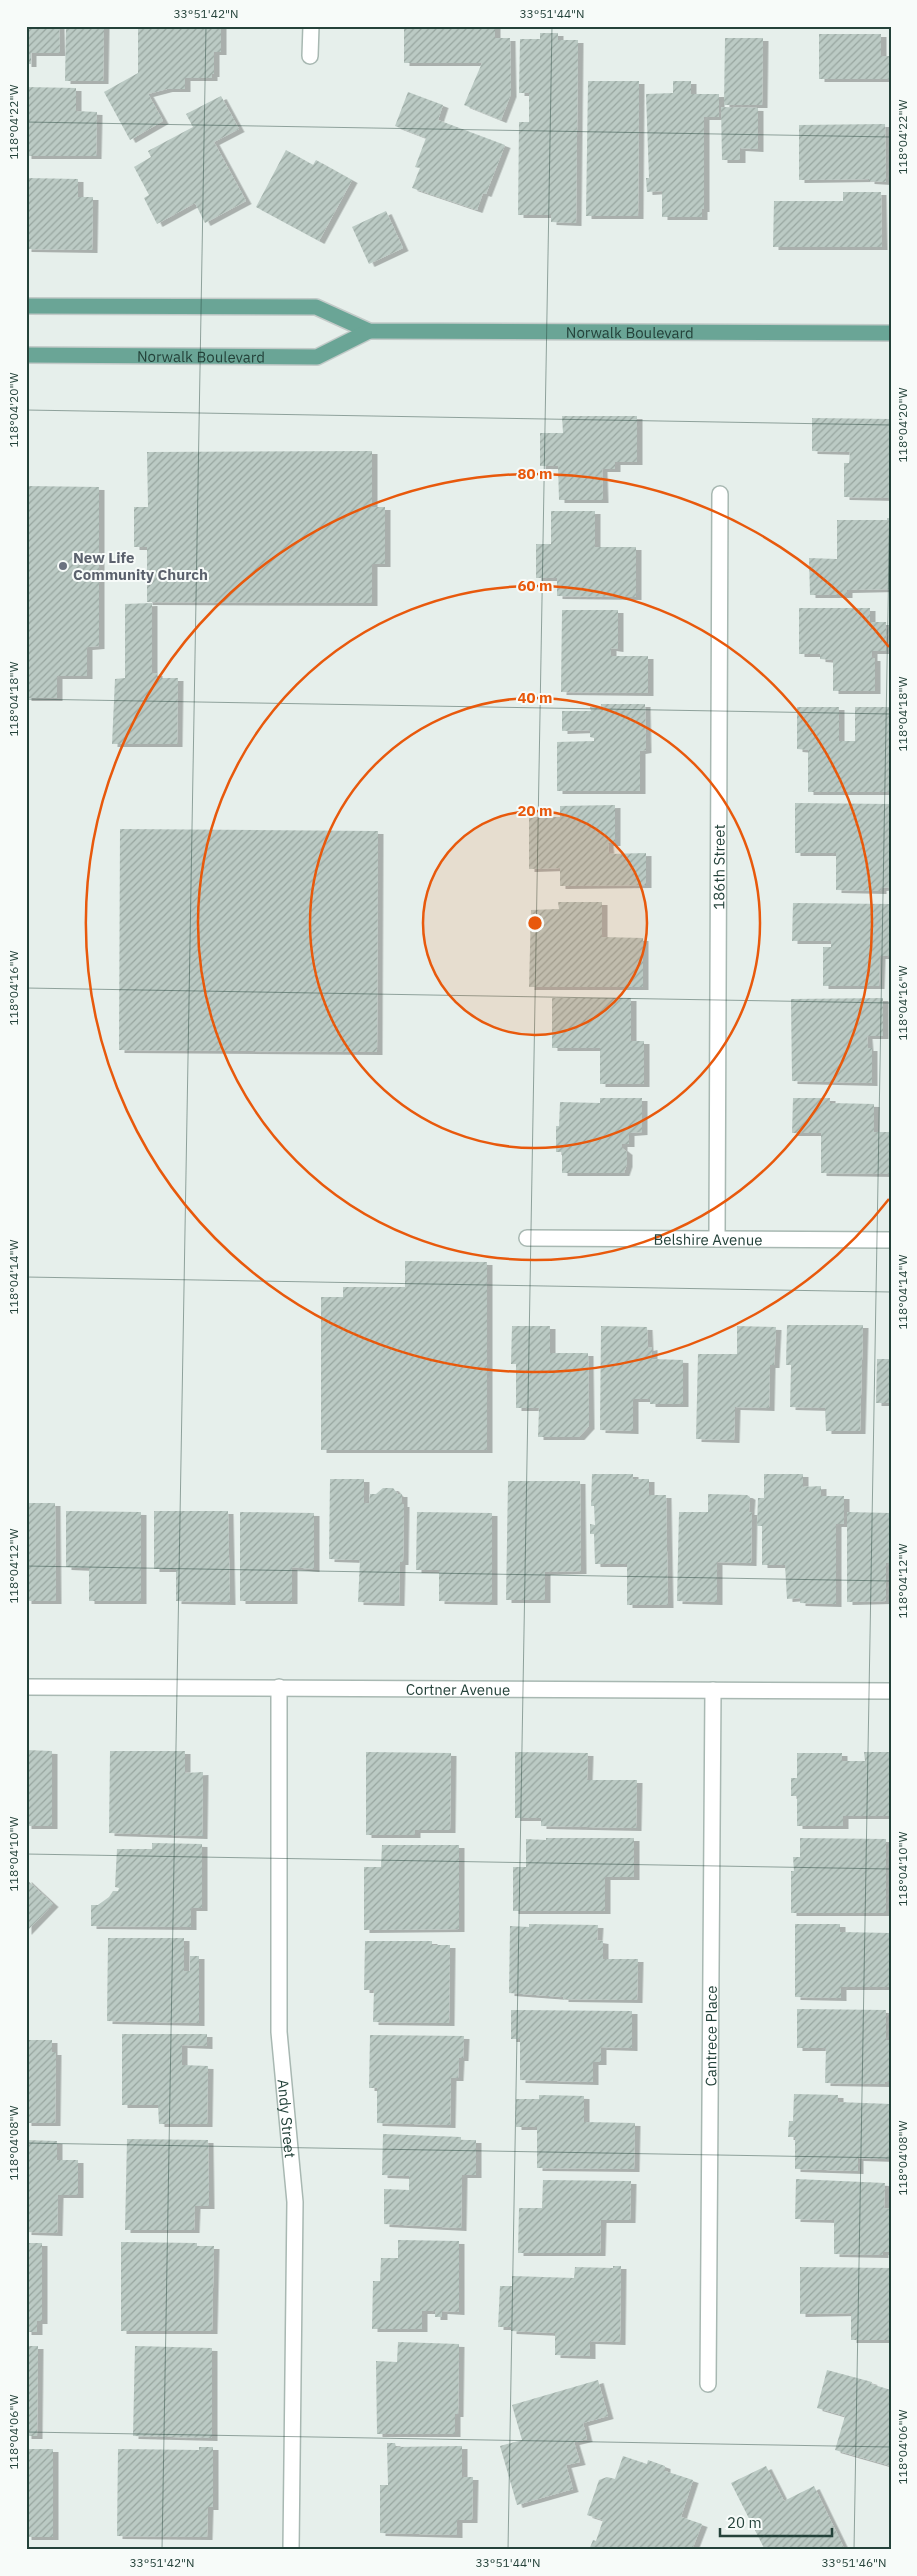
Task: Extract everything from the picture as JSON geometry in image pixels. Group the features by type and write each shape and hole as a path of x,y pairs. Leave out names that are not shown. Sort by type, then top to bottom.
{"main road":[{"name":"Norwalk Boulevard","path":"26,306 316,307 369,331 891,333"},
{"name":"Norwalk Boulevard","path":"26,355 316,357 369,331"}],"street":[{"path":"310,56 311,26"},
{"name":"186th Street","path":"717,1239 720,494"},
{"name":"Belshire Avenue","path":"527,1238 891,1240"},
{"name":"Cortner Avenue","path":"26,1687 891,1691"},
{"name":"Andy Street","path":"279,1688 279,2032 295,2202 291,2550"},
{"name":"Cantrece Place","path":"708,2384 713,1690"}],"building":[{"path":"26,26 59,26 60,53 31,53 31,64 26,64"},
{"path":"66,26 104,26 103,81 65,81"},
{"path":"138,26 221,26 221,52 214,52 214,74 212,74 212,78 185,78 185,89 167,89 148,94 163,121 130,140 104,92 138,73"},
{"path":"404,26 495,26 495,38 510,38 511,94 501,120 464,105 482,63 404,63"},
{"path":"540,33 558,33 558,40 578,40 576,223 551,222 551,215 518,215 519,122 529,122 529,93 519,93 520,39 540,39"},
{"path":"819,34 881,34 881,56 889,56 890,79 819,79"},
{"path":"725,38 763,38 762,105 724,105"},
{"path":"588,81 639,81 638,216 586,216"},
{"path":"673,81 691,81 691,94 719,94 719,117 704,117 704,209 702,209 702,217 662,217 662,191 647,192 646,178 649,178 646,94 673,93"},
{"path":"26,87 76,88 76,111 97,112 96,156 26,156"},
{"path":"408,92 443,105 438,120 505,145 486,194 483,193 477,210 412,188 420,168 415,167 426,138 395,126"},
{"path":"221,96 239,129 214,142 246,201 205,223 195,203 157,224 144,198 149,195 134,167 151,157 148,151 193,127 186,114"},
{"path":"721,107 758,108 758,149 740,148 740,160 722,160"},
{"path":"885,124 886,182 869,181 869,179 799,180 799,125"},
{"path":"286,150 313,165 316,160 352,180 319,241 256,207"},
{"path":"26,178 78,179 78,197 93,197 92,250 26,249"},
{"path":"843,192 881,192 882,247 773,247 774,201 843,201"},
{"path":"386,211 403,248 369,264 352,227"},
{"path":"562,416 637,416 637,462 615,462 615,469 602,469 603,500 559,500 558,466 540,466 540,433 563,433"},
{"path":"812,418 891,419 891,498 844,497 844,463 849,463 850,452 812,451"},
{"path":"372,451 372,507 385,507 385,564 372,564 372,603 147,602 147,547 134,547 134,507 148,507 147,452"},
{"name":"New Life Community Church","path":"26,486 99,487 99,646 87,647 87,676 57,676 57,698 26,698"},
{"path":"551,511 595,511 595,547 636,547 636,597 557,596 557,578 536,578 536,544 551,544"},
{"path":"887,518 891,518 891,589 847,590 847,595 810,595 809,558 837,559 837,520 887,520"},
{"path":"152,603 152,673 157,673 157,678 178,678 177,744 112,744 115,679 125,678 125,604"},
{"path":"799,608 870,608 870,622 886,622 886,651 872,651 872,658 875,658 875,691 833,691 833,660 820,659 820,654 799,654"},
{"path":"562,610 618,610 618,649 611,648 611,656 648,656 648,693 561,692"},
{"path":"601,704 645,704 646,750 640,751 640,791 557,791 557,742 594,741 594,738 590,737 590,730 562,731 562,711 591,711 590,707 601,707"},
{"path":"797,707 839,707 839,741 855,741 855,707 891,707 891,792 808,792 808,750 797,749"},
{"path":"795,803 891,804 891,887 881,888 881,891 836,890 836,853 795,853"},
{"path":"615,805 615,843 608,843 609,854 646,853 646,885 560,886 560,868 529,869 529,817 560,817 560,806"},
{"path":"120,829 378,831 377,1052 119,1050"},
{"path":"558,902 602,902 602,937 643,938 643,987 529,987 531,910 559,909"},
{"path":"793,903 891,904 891,956 880,956 879,986 823,986 823,947 831,947 831,941 792,941"},
{"path":"552,998 631,998 631,1041 644,1041 644,1084 600,1084 600,1048 552,1048"},
{"path":"883,998 883,1036 867,1036 868,1048 872,1048 872,1083 792,1081 791,999"},
{"path":"600,1098 642,1098 642,1132 629,1133 629,1144 622,1144 622,1148 627,1152 627,1164 624,1173 562,1173 562,1152 556,1152 556,1126 559,1126 560,1102 600,1103"},
{"path":"793,1098 830,1098 830,1103 874,1104 874,1132 891,1132 891,1174 821,1173 821,1133 792,1133"},
{"path":"405,1261 487,1262 487,1450 321,1450 321,1297 343,1297 343,1287 405,1287"},
{"path":"787,1325 863,1325 860,1431 826,1431 825,1408 790,1407 791,1365 786,1365"},
{"path":"512,1326 550,1326 550,1353 588,1353 589,1426 579,1437 538,1437 539,1408 516,1408 516,1364 511,1364"},
{"path":"601,1326 647,1327 648,1348 652,1347 652,1359 683,1360 683,1404 650,1404 650,1399 633,1399 633,1431 600,1430"},
{"path":"737,1326 776,1327 774,1365 770,1365 769,1408 735,1407 734,1440 696,1439 698,1354 737,1354"},
{"path":"877,1359 891,1359 891,1403 876,1403"},
{"path":"592,1474 633,1474 633,1479 649,1479 649,1495 666,1495 668,1605 627,1605 627,1564 595,1564 594,1534 590,1534 590,1524 595,1525 594,1506 591,1506"},
{"path":"764,1474 803,1474 803,1487 821,1486 821,1496 844,1496 844,1524 836,1524 836,1604 800,1603 800,1598 787,1599 785,1565 762,1565 762,1526 757,1526 758,1498 764,1498"},
{"path":"330,1479 364,1479 364,1503 369,1503 370,1494 376,1494 383,1488 393,1488 398,1494 402,1494 402,1504 404,1504 403,1562 400,1562 399,1603 358,1602 360,1560 329,1559"},
{"path":"508,1481 580,1481 581,1571 545,1572 545,1600 506,1600"},
{"path":"708,1494 747,1495 750,1497 749,1512 752,1512 751,1563 717,1562 717,1602 677,1601 679,1512 708,1512"},
{"path":"26,1503 55,1503 56,1601 26,1601"},
{"path":"66,1511 141,1512 141,1601 89,1601 89,1568 66,1567"},
{"path":"154,1511 228,1511 230,1602 176,1601 176,1569 154,1569"},
{"path":"240,1512 314,1513 314,1569 292,1567 292,1601 240,1601"},
{"path":"417,1512 492,1513 492,1602 439,1601 439,1570 416,1570"},
{"path":"847,1512 891,1513 891,1563 886,1563 886,1601 847,1602"},
{"path":"26,1750 52,1751 52,1826 26,1826"},
{"path":"110,1751 185,1751 185,1773 203,1772 202,1836 109,1833"},
{"path":"366,1752 451,1753 450,1830 415,1830 415,1835 366,1835"},
{"path":"515,1752 588,1753 587,1780 637,1780 636,1828 541,1826 541,1818 515,1818"},
{"path":"864,1752 891,1752 891,1816 843,1816 843,1826 797,1826 797,1796 791,1796 791,1778 797,1778 797,1753 842,1753 842,1761 865,1761"},
{"path":"546,1838 634,1838 634,1877 605,1877 605,1911 513,1911 513,1867 526,1867 526,1839 546,1840"},
{"path":"800,1838 886,1839 886,1913 791,1913 791,1871 794,1871 793,1857 800,1857"},
{"path":"152,1843 202,1844 202,1908 191,1908 191,1927 91,1926 91,1905 98,1905 109,1897 113,1891 118,1891 119,1888 115,1887 117,1849 152,1849"},
{"path":"382,1845 459,1845 459,1929 364,1930 364,1867 381,1867"},
{"path":"26,1879 53,1904 26,1932"},
{"path":"529,1924 598,1925 597,1940 603,1941 603,1959 638,1959 637,2000 563,1999 563,1997 509,1993 510,1926 529,1927"},
{"path":"795,1924 840,1924 840,1932 891,1933 891,1987 841,1987 841,1998 795,1997"},
{"path":"108,1938 184,1938 184,1971 190,1971 190,1956 199,1956 199,2023 107,2021"},
{"path":"365,1941 432,1941 432,1945 450,1945 449,2023 373,2022 374,1990 364,1990"},
{"path":"797,2009 886,2010 886,2040 891,2040 891,2082 885,2082 885,2084 825,2083 826,2048 797,2048"},
{"path":"511,2010 632,2011 632,2048 601,2047 601,2062 593,2062 593,2082 520,2080 520,2039 511,2039"},
{"path":"122,2034 207,2034 207,2046 182,2045 182,2065 208,2066 207,2124 159,2124 158,2105 122,2105"},
{"path":"370,2035 464,2036 463,2058 459,2058 458,2078 451,2078 450,2125 377,2123 377,2088 369,2088"},
{"path":"26,2040 52,2040 52,2052 56,2052 55,2123 26,2123"},
{"path":"794,2094 838,2095 838,2102 891,2104 891,2159 858,2158 858,2171 795,2169 795,2137 788,2137 789,2121 793,2121"},
{"path":"539,2095 584,2096 584,2122 635,2123 634,2169 537,2168 537,2127 516,2127 516,2099 539,2099"},
{"path":"383,2134 461,2137 461,2140 476,2140 476,2175 462,2175 461,2228 384,2224 384,2189 409,2190 409,2176 382,2175"},
{"path":"127,2139 208,2140 209,2206 195,2206 194,2230 125,2230"},
{"path":"26,2140 57,2141 57,2160 78,2160 78,2195 58,2195 57,2233 26,2232"},
{"path":"796,2179 885,2183 884,2208 891,2209 891,2252 883,2252 883,2255 834,2254 834,2220 795,2219"},
{"path":"543,2180 631,2181 630,2220 601,2220 600,2253 518,2253 519,2208 542,2208"},
{"path":"398,2240 459,2241 459,2312 442,2311 442,2317 435,2317 435,2311 422,2311 422,2329 372,2329 373,2281 380,2281 381,2258 398,2258"},
{"path":"121,2242 197,2243 197,2246 214,2246 212,2331 121,2331"},
{"path":"26,2243 42,2243 42,2321 37,2321 37,2332 26,2332"},
{"path":"613,2266 621,2266 620,2342 590,2341 590,2356 555,2355 555,2333 511,2331 511,2327 498,2327 500,2286 512,2286 512,2276 574,2278 575,2267 613,2268"},
{"path":"800,2267 891,2268 891,2340 851,2340 851,2313 800,2314"},
{"path":"398,2342 459,2344 458,2414 455,2414 455,2434 377,2434 376,2361 397,2362"},
{"path":"26,2346 38,2346 37,2436 26,2436"},
{"path":"135,2346 212,2348 212,2438 133,2436"},
{"path":"827,2370 872,2382 871,2384 891,2390 891,2466 835,2450 845,2416 817,2408"},
{"path":"598,2380 608,2416 583,2423 587,2439 574,2442 580,2462 566,2465 573,2489 517,2505 500,2446 522,2440 512,2405"},
{"path":"387,2443 395,2443 396,2447 462,2446 462,2477 473,2477 472,2520 457,2520 457,2535 380,2533 380,2485 388,2485"},
{"path":"199,2447 213,2447 213,2507 208,2507 207,2537 117,2536 118,2449 199,2450"},
{"path":"26,2449 53,2449 53,2537 26,2537"},
{"path":"623,2456 647,2464 648,2460 665,2466 665,2471 693,2480 681,2517 702,2524 692,2550 669,2550 660,2547 659,2550 589,2550 593,2540 596,2541 603,2520 587,2515 599,2480 607,2477 615,2479"},
{"path":"766,2466 784,2501 814,2486 845,2550 765,2550 731,2483"}],"place":[{"name":"New Life Community Church","path":"63,566"}]}
